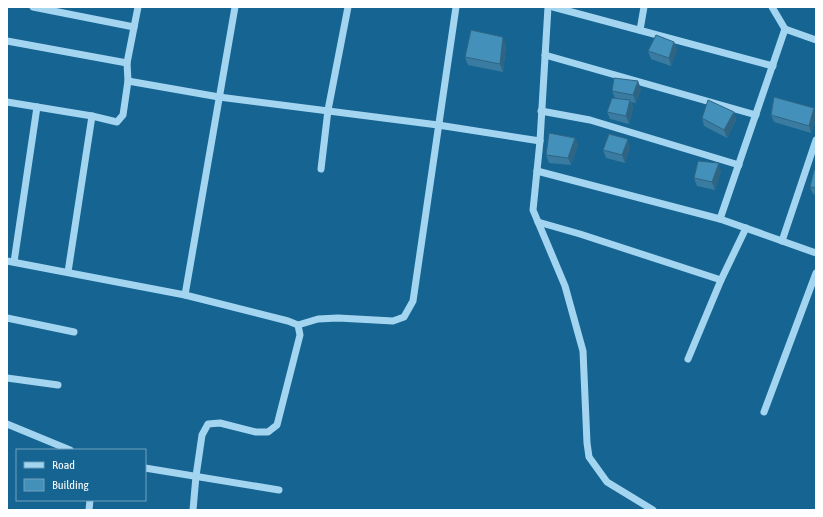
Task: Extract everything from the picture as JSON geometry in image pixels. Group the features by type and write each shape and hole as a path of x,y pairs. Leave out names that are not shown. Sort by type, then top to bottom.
{"street":[{"path":"34,7 134,27"},
{"path":"7,102 92,116 117,122 120,120 123,115 128,81 127,63 138,7"},
{"path":"185,295 235,7"},
{"path":"321,169 328,110 348,7"},
{"path":"38,107 10,261 185,295 273,316 298,325 318,319 338,318 363,321 393,321 404,317 413,301 456,7"},
{"path":"548,7 540,141 533,210 565,286 582,351 589,457 607,482 653,510"},
{"path":"553,7 773,66"},
{"path":"640,30 644,7"},
{"path":"772,7 785,29 816,40"},
{"path":"720,219 785,29"},
{"path":"7,41 127,63"},
{"path":"545,55 756,115"},
{"path":"128,81 219,97 438,125 540,141"},
{"path":"542,111 590,120 739,165"},
{"path":"68,272 92,116"},
{"path":"782,241 816,140"},
{"path":"537,171 720,219 816,253"},
{"path":"538,222 580,234 721,280"},
{"path":"688,359 721,280 746,228"},
{"path":"764,412 816,273"},
{"path":"7,318 74,332"},
{"path":"193,510 202,435 208,424 220,423 256,432 268,432 277,425 300,335 298,325"},
{"path":"7,378 58,385"},
{"path":"7,424 68,449"},
{"path":"146,468 279,490"}],"building":[{"path":"471,30 503,37 500,64 465,57"},
{"path":"656,35 674,42 669,58 648,51"},
{"path":"614,78 638,81 633,95 612,91"},
{"path":"774,97 814,108 809,126 771,115"},
{"path":"612,98 630,100 626,116 607,112"},
{"path":"708,100 734,112 724,130 702,118"},
{"path":"549,133 575,138 568,158 546,155"},
{"path":"609,134 628,139 622,155 603,150"},
{"path":"698,161 719,163 712,182 694,178"},
{"path":"814,170 816,171 816,188 810,187"}]}
